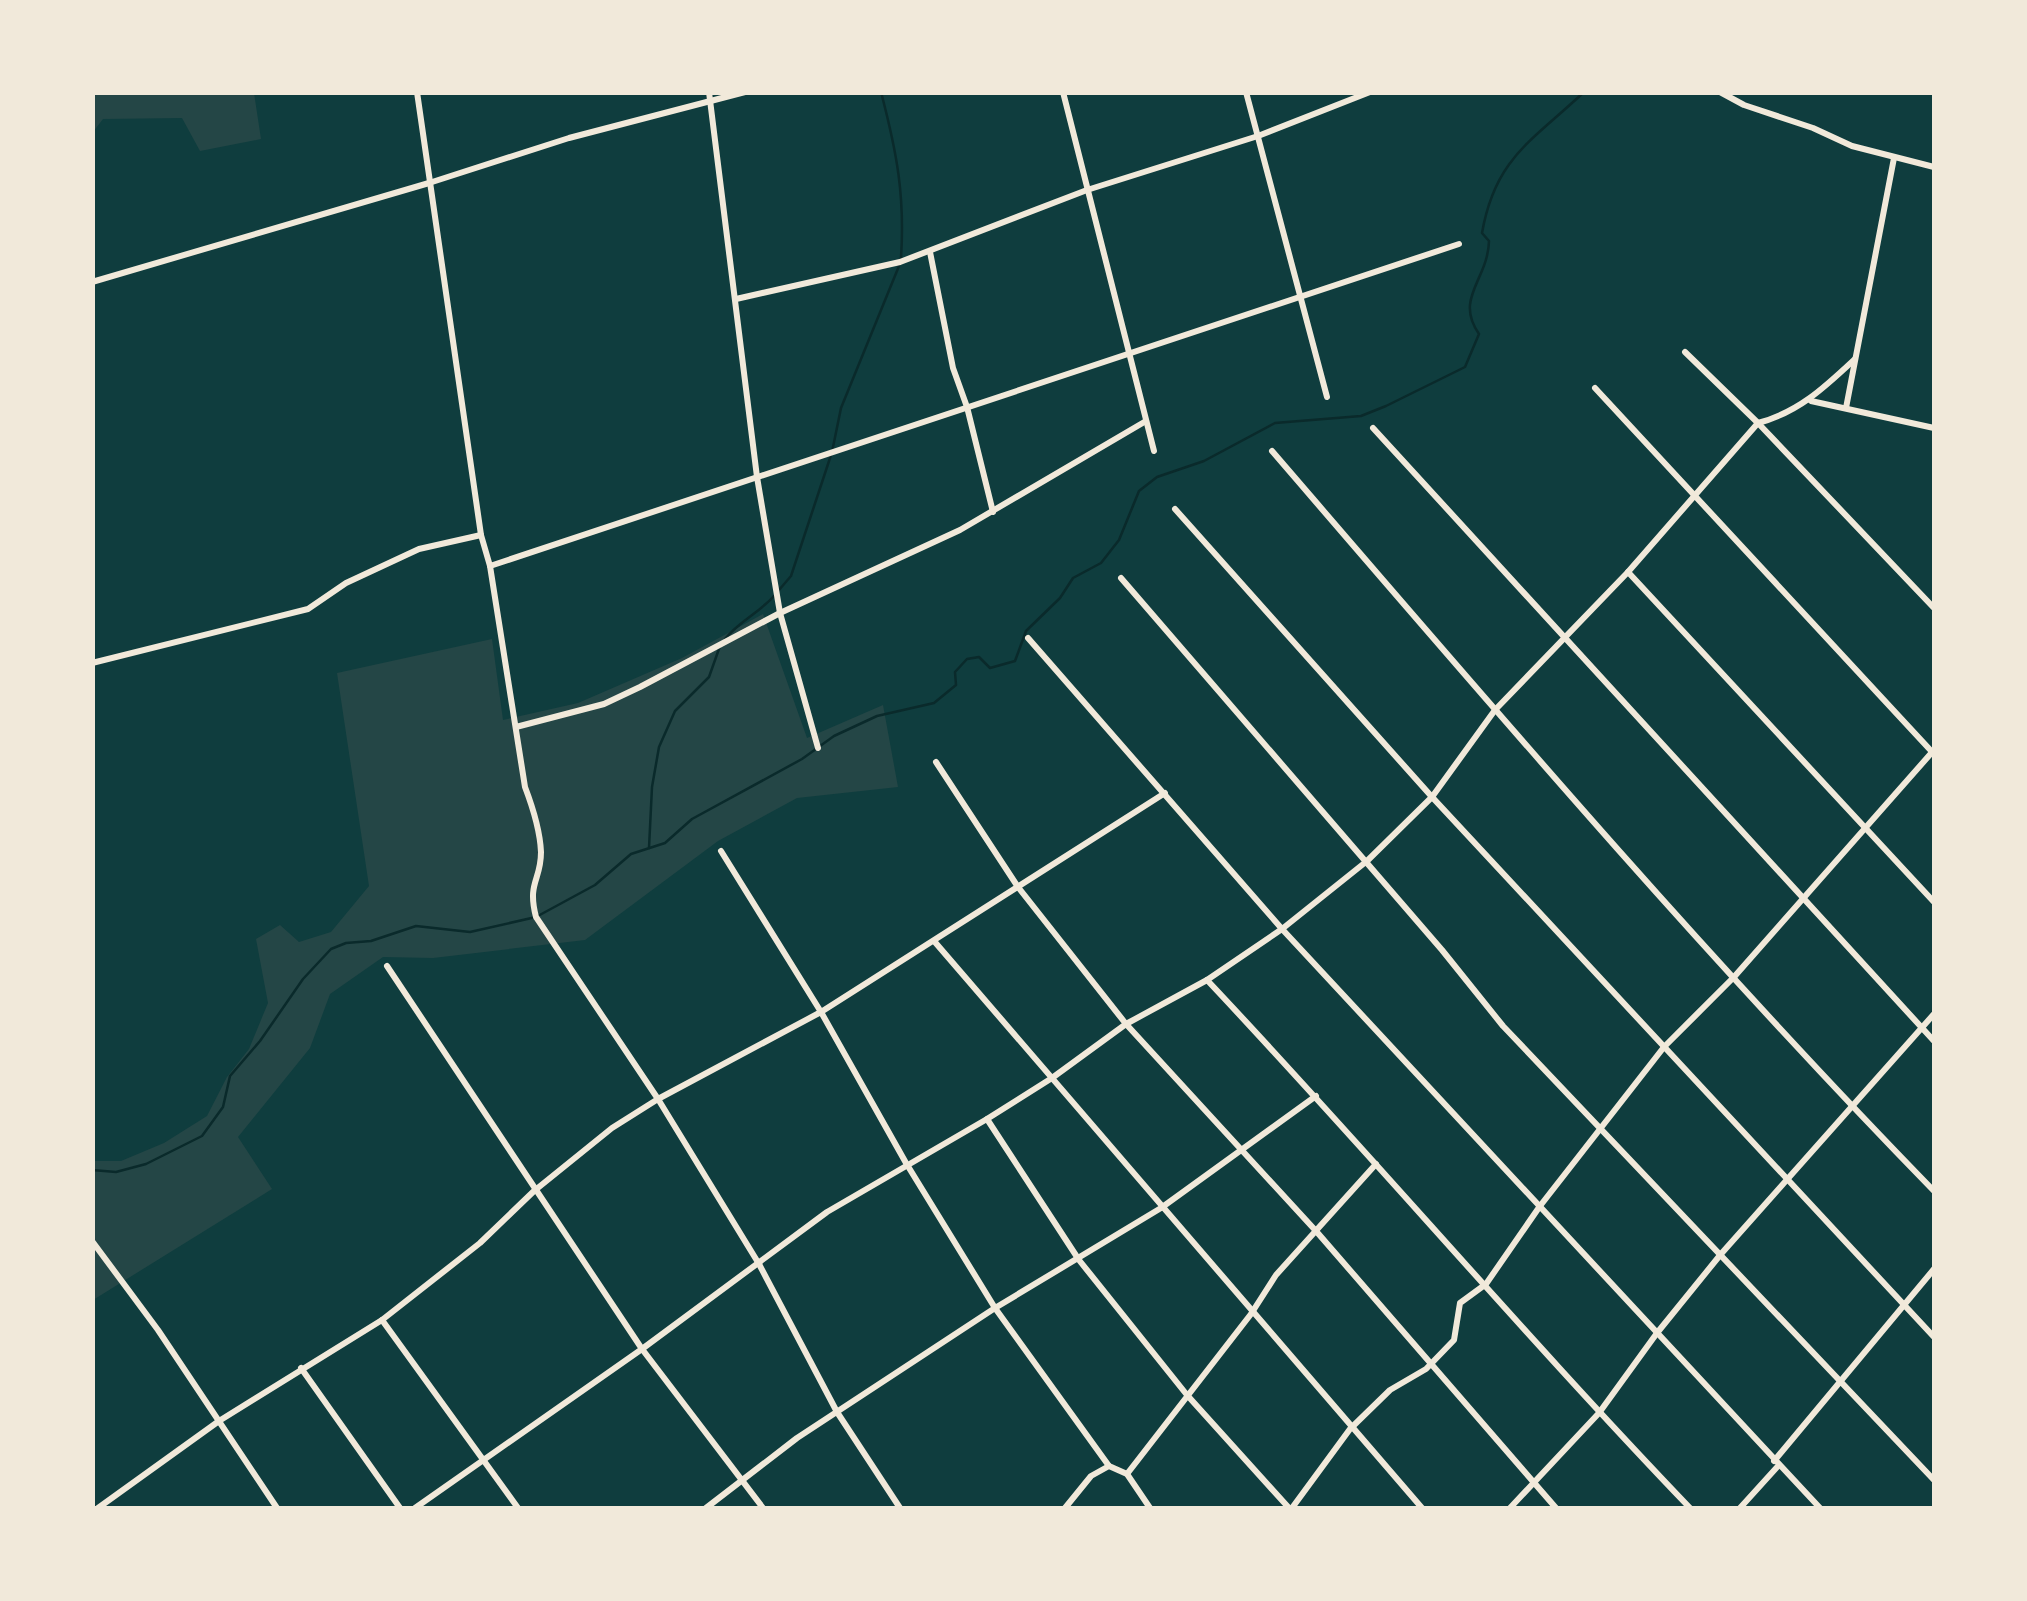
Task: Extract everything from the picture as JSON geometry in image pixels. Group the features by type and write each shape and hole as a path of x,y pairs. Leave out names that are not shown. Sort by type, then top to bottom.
{"street":[{"path":"417,92 481,535 490,566 525,787 536,819 541,856 530,895 536,917 658,1099 759,1264 836,1412 900,1508"},
{"path":"709,92 757,477 780,612 818,748"},
{"path":"92,282 569,138 745,92"},
{"path":"1064,92 1154,451"},
{"path":"1246,92 1328,397"},
{"path":"736,299 900,262 1087,190 1258,136 1370,92"},
{"path":"1720,92 1852,146 1934,168"},
{"path":"1846,408 1894,158"},
{"path":"490,566 1459,244"},
{"path":"930,252 953,368 967,407 993,512"},
{"path":"1685,352 1934,608"},
{"path":"415,1508 642,1350 827,1212 988,1119 1126,1024 1207,980 1282,929 1367,862 1432,797 1495,710 1628,572 1758,423 1780,417 1810,400 1855,359"},
{"path":"988,1119 1079,1260 1187,1396 1291,1508 1350,1429 1390,1390 1431,1365 1454,1340 1460,1303 1486,1284 1540,1206 1664,1047 1734,978 1934,752 1595,388"},
{"path":"1810,400 1934,428"},
{"path":"516,728 604,704 780,612 960,530 1146,420"},
{"path":"1373,428 1934,1041"},
{"path":"1272,451 1495,710 1734,978 1934,1191"},
{"path":"1175,509 1432,797 1934,1337"},
{"path":"92,663 308,609 346,584 419,549 481,535"},
{"path":"1628,572 1934,902"},
{"path":"1121,578 1503,1026 1934,1480"},
{"path":"1028,638 1282,929 1820,1508"},
{"path":"936,762 1018,887 1126,1024 1316,1230 1556,1508"},
{"path":"98,1508 219,1421 382,1320 480,1243 534,1191 612,1128 658,1099 821,1012 1164,793"},
{"path":"720,852 821,1012 906,1163 995,1308 1110,1466 1127,1474 1150,1508"},
{"path":"934,941 1251,1314 1422,1508"},
{"path":"387,966 642,1350 763,1508"},
{"path":"1207,980 1690,1508"},
{"path":"1510,1508 1600,1414 1657,1332 1721,1254 1934,1014"},
{"path":"706,1508 836,1412 995,1308 1160,1208 1316,1096"},
{"path":"1127,1474 1251,1314 1276,1275 1376,1164"},
{"path":"92,1241 158,1330 277,1508"},
{"path":"1740,1508 1934,1269"},
{"path":"382,1320 518,1508"},
{"path":"301,1368 400,1508"},
{"path":"1064,1508 1091,1476 1110,1466"}],"shaded area":[{"path":"93,93 254,93 261,139 200,151 182,118 103,119 93,132"},
{"path":"763,614 807,738 883,705 898,787 797,798 718,841 585,940 433,958 383,957 330,994 310,1048 238,1137 272,1189 93,1300 93,1161 121,1161 164,1143 207,1116 227,1077 249,1049 268,1003 256,939 280,925 299,942 331,932 369,886 337,673 492,639 503,720 578,703 682,658"}],"waterway":[{"path":"881,92 899,175 901,258"},
{"path":"92,1170 116,1172 146,1164 202,1136 223,1107 230,1076 303,979 331,949 416,926 470,932 536,917 595,885 631,854 665,843 692,819 802,759 834,736 877,716 934,703 956,685 955,672 967,659 979,657 990,668 1015,661 1026,631 1060,598 1073,578 1101,563 1119,540 1139,491 1157,477 1204,461 1275,423 1361,416 1465,367 1479,334 1472,321 1471,299 1487,255 1489,241 1482,233 1496,186 1532,138 1584,92"},
{"path":"779,590 791,576 832,452 841,408 899,266"},
{"path":"725,639 774,596"},
{"path":"649,848 652,787 659,747 675,711 709,677 720,646"}]}
